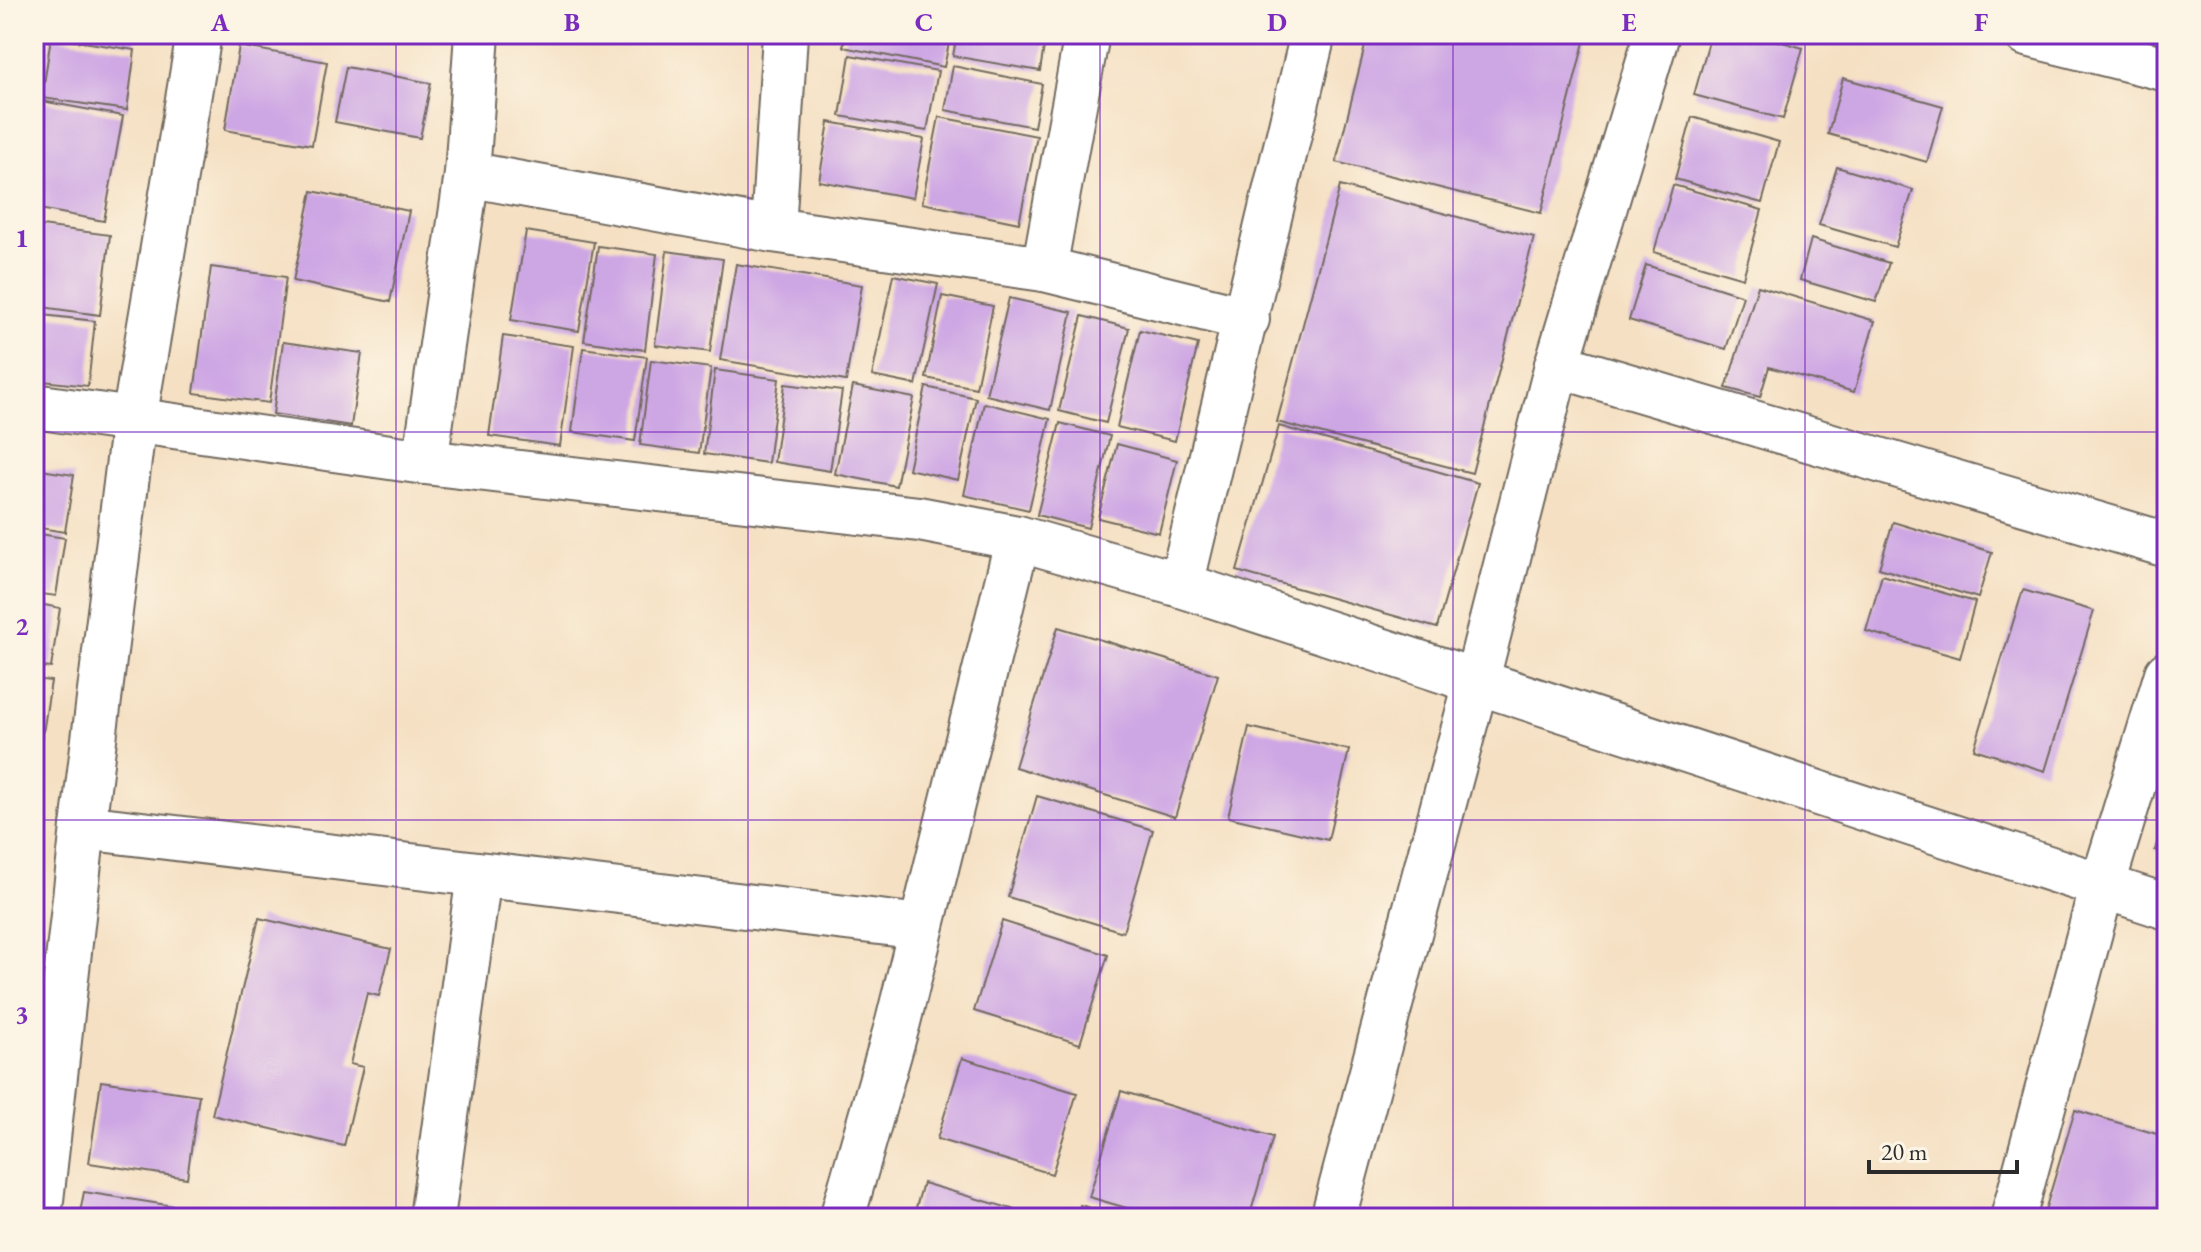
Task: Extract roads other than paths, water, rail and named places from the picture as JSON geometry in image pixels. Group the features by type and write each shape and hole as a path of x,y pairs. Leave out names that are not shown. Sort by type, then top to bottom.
{"street":[{"path":"39,1218 83,827 134,420 199,34"},
{"path":"425,462 467,174 477,34"},
{"path":"773,230 785,34"},
{"path":"1044,269 1087,34"},
{"path":"1181,585 1313,34"},
{"path":"1333,1218 1476,683 1557,365 1657,34"},
{"path":"2027,34 2167,69"},
{"path":"467,174 773,230 1044,269 1247,319"},
{"path":"1557,365 2167,545"},
{"path":"34,406 425,462 919,519 1018,538 1181,585 2167,907"},
{"path":"842,1218 898,1022 1018,538"},
{"path":"2013,1218 2102,887 2167,674"},
{"path":"83,827 921,927"},
{"path":"432,1218 479,875"}]}
